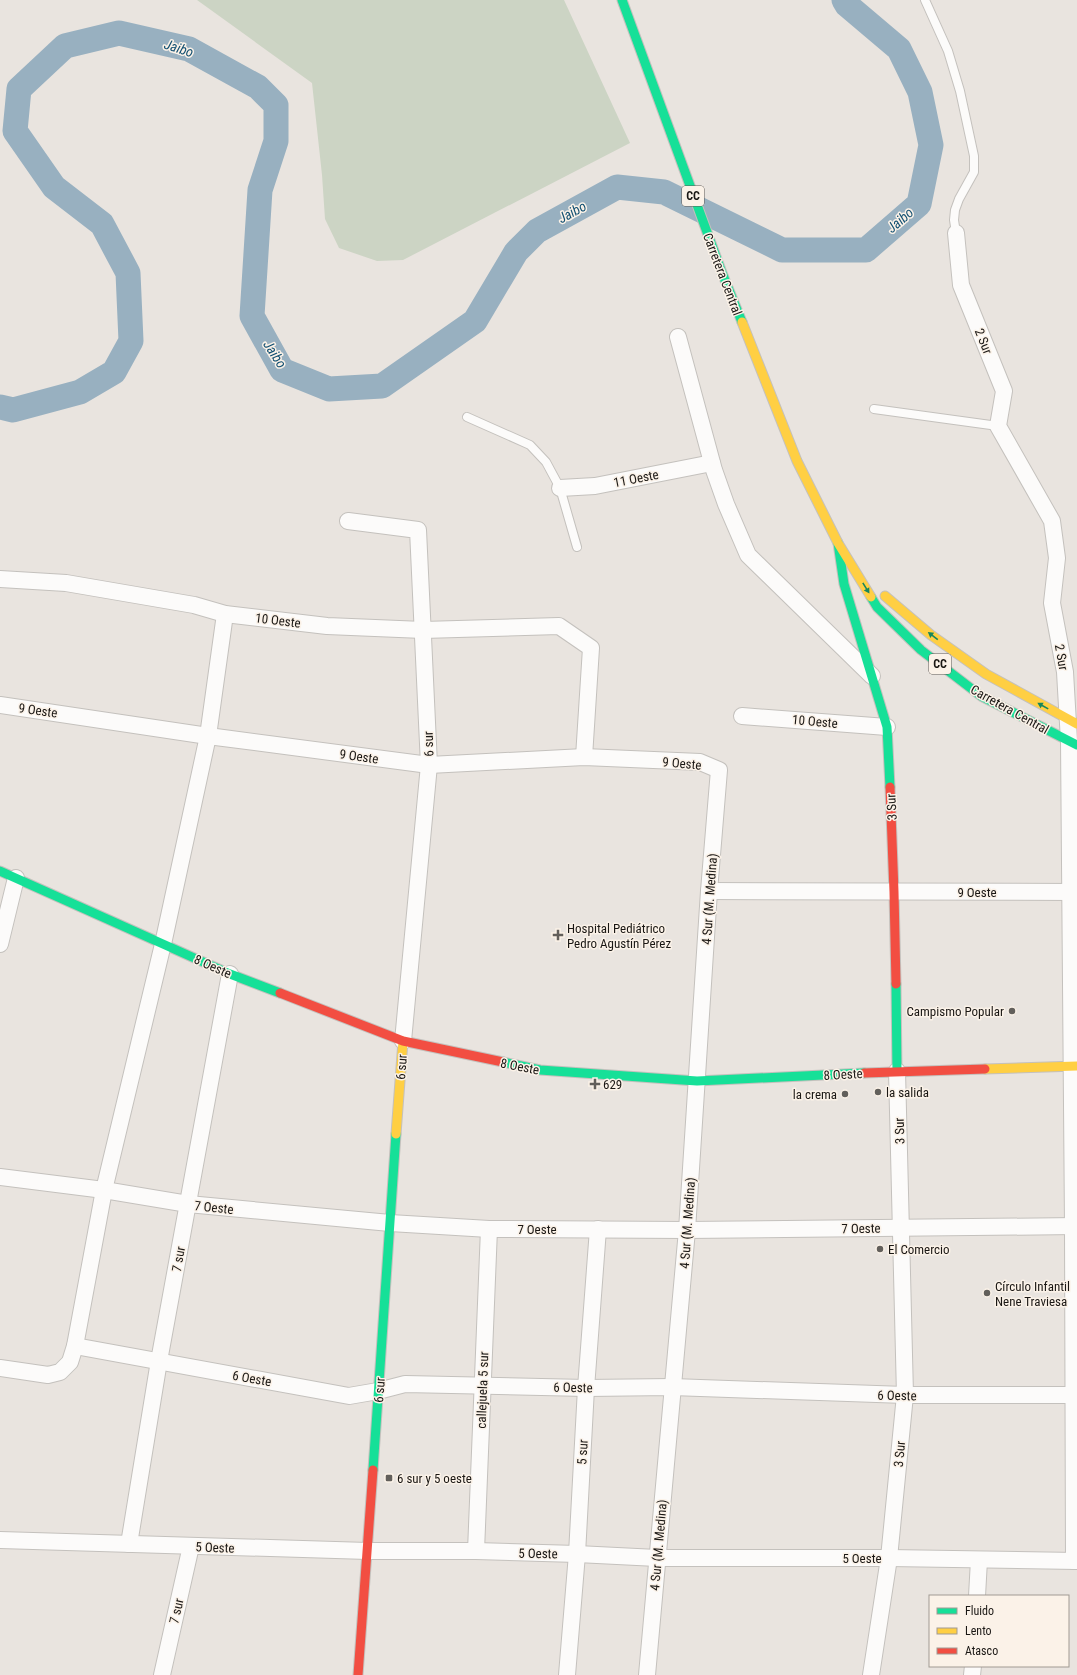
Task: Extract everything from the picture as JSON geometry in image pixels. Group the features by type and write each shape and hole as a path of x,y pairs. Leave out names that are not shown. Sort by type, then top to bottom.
{"main road":[{"name":"Carretera Central","path":"622,0 722,273 797,461 838,543 877,607 921,650 981,696 1073,743"},
{"name":"Carretera Central","path":"838,543 875,586 931,635 986,674 1072,722"},
{"name":"3 Sur","path":"838,543 844,584 887,727 894,892 897,1071"},
{"name":"8 Oeste","path":"0,871 230,974 403,1041 540,1070 697,1081 897,1071 1074,1066"},
{"name":"6 sur","path":"358,1675 403,1041"}],"street":[{"name":"2 Sur","path":"956,233 961,285 1004,391 998,426 1052,521 1056,558 1052,603 1071,668 1074,892 1075,1561"},
{"path":"678,337 712,463 726,504 748,555 872,676"},
{"name":"11 Oeste","path":"560,488 595,486 712,463"},
{"name":"6 sur","path":"348,520 418,530 429,765 403,1041"},
{"name":"10 Oeste","path":"0,579 66,584 194,605 225,614 327,626 423,630 559,626 591,648 584,758"},
{"path":"0,1368 48,1375 60,1372 70,1362 75,1346 104,1190 163,944 208,736 225,614"},
{"name":"9 Oeste","path":"0,705 208,736 429,765 584,758 700,762 719,770"},
{"name":"10 Oeste","path":"742,716 887,727"},
{"name":"4 Sur (M. Medina)","path":"647,1675 687,1230 709,891 719,770"},
{"path":"0,944 16,878"},
{"name":"9 Oeste","path":"709,891 1074,892"},
{"name":"7 sur","path":"129,1544 159,1361 230,974"},
{"name":"3 Sur","path":"871,1675 889,1558 905,1395 897,1071"},
{"name":"7 Oeste","path":"0,1177 104,1190 188,1204 390,1223 489,1229 687,1230 1075,1226"},
{"name":"callejuela 5 sur","path":"476,1551 489,1229"},
{"name":"5 sur","path":"568,1675 577,1554 586,1388 598,1229"},
{"name":"6 Oeste","path":"75,1346 349,1396 405,1384 586,1388 672,1387 905,1395 1075,1395"},
{"name":"5 Oeste","path":"0,1540 368,1551 476,1551 657,1558 889,1558 1075,1561"},
{"name":"7 sur","path":"162,1675 191,1546"},
{"path":"977,1595 979,1560"}],"lane":[{"path":"925,0 948,51 960,91 974,156 974,172 959,199 955,210 954,220 956,233"},
{"path":"874,409 998,426"},
{"path":"467,417 530,445 546,462 560,488 577,547"}],"green space":[{"path":"197,0 564,0 630,143 403,260 377,261 339,248 325,219 322,175 312,83"}],"waterway":[{"name":"Jaibo","path":"0,407 13,410 80,392 114,372 131,341 128,273 102,224 54,187 15,131 19,89 65,46 119,33 189,49 258,87 276,105 276,141 260,190 252,316 282,370 329,389 382,386 475,321 516,252 537,231 617,187 664,192 782,250 866,250 919,204 931,145 920,92 899,49 847,5 844,0"}],"traffic: fast":[{"path":"622,0 722,273 742,322"},
{"path":"838,543 844,584 887,727 890,787"},
{"path":"871,597 877,607 921,650 981,696 1077,745"},
{"path":"0,871 230,974 280,993"},
{"path":"896,984 897,1071"},
{"path":"503,1062 540,1070 697,1081 864,1073"},
{"path":"373,1470 396,1134"}],"traffic: slow":[{"path":"742,322 797,461 838,543 871,597"},
{"path":"885,596 931,635 986,674 1077,724"},
{"path":"396,1134 403,1041"},
{"path":"985,1069 1077,1066"}],"traffic: jam":[{"path":"890,787 896,984"},
{"path":"280,993 403,1041 503,1062"},
{"path":"864,1073 985,1069"},
{"path":"358,1675 373,1470"}],"place":[{"name":"Hospital Pediátrico Pedro Agustín Pérez","path":"558,935"},
{"name":"Campismo Popular","path":"1012,1011"},
{"name":"629","path":"595,1084"},
{"name":"la salida","path":"878,1092"},
{"name":"la crema","path":"845,1094"},
{"name":"El Comercio","path":"880,1249"},
{"name":"Círculo Infantil Nene Traviesa","path":"987,1293"},
{"name":"6 sur y 5 oeste","path":"389,1478"}]}
